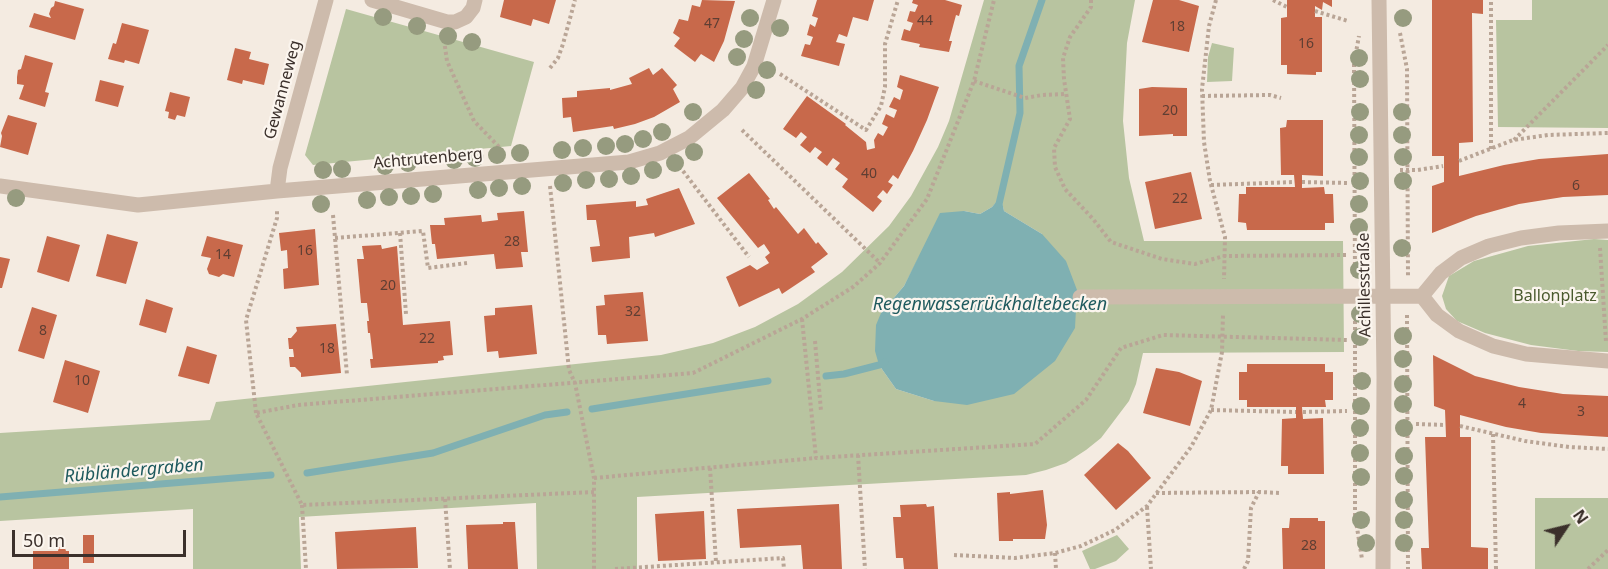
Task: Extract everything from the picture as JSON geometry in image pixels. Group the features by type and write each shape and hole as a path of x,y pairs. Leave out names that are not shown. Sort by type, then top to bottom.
{"street":[{"name":"Gewanneweg","path":"277,191 280,168 326,0"},
{"path":"372,0 447,22 455,22 466,17 473,8 475,0"},
{"name":"Achtrutenberg","path":"0,186 138,205 277,191 629,162 660,153 689,138 723,110 742,88 754,66 774,0"},
{"name":"Achillesstraße","path":"1378,0 1384,378 1383,569"},
{"path":"1422,296 1441,273 1461,258 1489,246 1521,238 1559,233 1604,231"},
{"path":"1080,297 1422,296"},
{"path":"1422,296 1437,315 1459,331 1493,346 1526,354 1608,361"}],"path":[{"path":"550,68 558,58 575,0"},
{"path":"780,74 866,130 881,106 885,87 885,44 898,0"},
{"path":"256,413 298,405 693,373 802,319 853,287 880,263 927,199 974,81 992,0"},
{"path":"1091,0 1091,7 1070,37 1063,58 1070,119 1054,148 1054,167 1065,189 1111,242 1162,260 1195,264 1224,256 1349,255"},
{"path":"1216,0 1204,61 1202,96 1204,142 1211,184 1225,237 1224,256"},
{"path":"1273,0 1287,6"},
{"path":"1491,0 1491,148"},
{"path":"1315,11 1348,21"},
{"path":"447,22 444,40 447,61 458,89 474,121 502,150"},
{"path":"1513,140 1608,45"},
{"path":"974,81 1025,98 1066,94"},
{"path":"1202,96 1270,95 1281,98"},
{"path":"742,130 880,263"},
{"path":"1459,161 1513,140 1548,135 1608,133"},
{"path":"1397,175 1398,170 1443,166"},
{"path":"684,171 749,257"},
{"path":"1211,184 1295,182"},
{"path":"1302,182 1349,183"},
{"path":"277,191 277,218 246,320 256,413 302,506 306,569"},
{"path":"551,195 569,370 575,382 594,478 594,569"},
{"path":"333,215 347,375"},
{"path":"335,238 423,231 428,268 467,263"},
{"path":"1604,231 1603,307 1608,361"},
{"path":"400,232 406,314"},
{"path":"802,319 816,459"},
{"path":"594,478 858,455 1035,444 1086,400 1120,348 1163,335 1348,340"},
{"path":"954,555 1014,558 1055,553 1081,546 1115,530 1147,506 1191,447 1211,410 1222,352 1222,337"},
{"path":"815,341 821,411"},
{"path":"809,380 819,378"},
{"path":"1211,410 1296,412"},
{"path":"1303,412 1347,411"},
{"path":"1416,424 1445,425"},
{"path":"1460,426 1569,447 1608,449"},
{"path":"1493,434 1496,569"},
{"path":"858,455 865,569"},
{"path":"710,468 716,562"},
{"path":"302,506 594,492"},
{"path":"1244,569 1248,561 1251,508 1259,492"},
{"path":"1156,493 1281,493"},
{"path":"445,499 450,569"},
{"path":"1147,506 1151,569"},
{"path":"1588,569 1608,550"},
{"path":"1055,553 1056,569"},
{"path":"615,569 783,558 784,569"}],"green space":[{"path":"984,0 1135,0 1127,43 1123,121 1129,178 1144,241 1343,241 1344,352 1143,353 1136,384 1129,401 1101,438 1066,463 1026,475 637,497 637,569 537,569 536,503 299,517 301,569 193,569 193,509 0,521 0,433 210,420 216,402 661,355 713,343 755,327 798,304 842,272 889,226 911,196 938,147 949,121","holes":["1001,197 1004,211 1042,234 934,401 896,389 879,365 881,313 904,286 919,257 964,211 980,214 992,207"]},
{"path":"1532,0 1608,0 1608,128 1498,127 1496,20 1532,20"},
{"path":"346,9 534,62 511,146 313,165 305,155"},
{"path":"1212,43 1234,48 1232,81 1207,82 1208,57"},
{"name":"Ballonplatz","path":"1594,239 1608,240 1608,352 1531,345 1485,333 1457,321 1446,309 1442,296 1449,276 1474,261 1528,246"},
{"path":"1535,498 1608,498 1608,569 1535,569"},
{"path":"1117,535 1129,549 1116,561 1090,569 1082,551"}],"water":[{"name":"Regenwasserrückhaltebecken","path":"1001,196 1004,211 1042,234 1066,261 1077,290 1075,328 1055,361 1014,394 967,405 934,401 896,389 879,365 875,351 876,325 881,313 904,286 940,213 964,211 980,214 992,207"}],"building":[{"path":"504,0 556,0 549,24 533,19 531,26 500,17"},
{"path":"702,0 735,1 724,41 714,62 701,54 695,62 674,46 680,38 673,33 679,19 688,21 692,5 700,7"},
{"path":"817,0 874,0 868,21 853,17 847,37 839,34 836,42 845,44 839,66 801,56 805,44 810,45 813,37 807,35 810,24 815,27 818,18 812,16"},
{"path":"913,0 945,0 962,5 959,16 956,15 949,41 952,41 949,52 919,47 920,44 901,40 904,29 910,31 913,23 907,21 910,11 915,12 918,5 912,3"},
{"path":"1153,0 1179,0 1199,6 1189,52 1142,42"},
{"path":"1287,0 1332,0 1332,7 1323,2 1322,10 1315,6 1315,17 1322,17 1322,72 1316,72 1316,75 1287,74 1287,65 1281,65 1281,18 1287,17"},
{"path":"1432,0 1483,0 1483,14 1472,13 1473,142 1459,143 1459,176 1539,159 1608,154 1608,195 1563,197 1519,204 1476,216 1432,233 1432,186 1444,182 1444,156 1432,156"},
{"path":"55,1 84,9 75,40 29,27 34,13 51,18 49,14"},
{"path":"122,23 149,30 139,64 108,59 113,43 116,44"},
{"path":"235,48 251,52 249,59 269,64 264,85 243,80 242,84 227,80"},
{"path":"25,55 53,63 45,92 49,93 45,107 19,99 24,85 17,84 17,77"},
{"path":"649,68 653,75 662,68 677,85 673,89 680,102 654,117 614,129 613,126 573,132 571,117 563,118 562,98 577,97 577,91 610,88 610,90 632,84 629,78"},
{"path":"900,75 939,87 913,151 898,179 893,175 888,182 893,185 887,194 883,190 877,197 882,201 873,212 842,187 848,179 835,169 840,163 833,158 827,166 817,158 822,152 815,147 810,153 800,145 807,137 801,132 796,138 783,129 807,96 846,124 866,142 867,150 875,148 874,140 878,133 883,136 888,127 882,124 886,114 894,118 897,110 889,107 894,97 900,100 903,90 897,87"},
{"path":"100,80 124,86 118,107 95,101"},
{"path":"1187,88 1187,136 1173,136 1173,134 1139,136 1139,89"},
{"path":"170,92 190,97 185,117 177,115 175,120 168,118 169,112 165,111"},
{"path":"8,115 37,123 28,155 0,147 1,133"},
{"path":"1287,120 1323,120 1323,176 1302,175 1302,188 1324,187 1325,194 1333,194 1334,223 1325,223 1325,230 1247,230 1246,223 1238,222 1239,194 1246,194 1246,187 1295,187 1294,175 1281,175 1280,128 1286,127"},
{"path":"1191,172 1202,219 1155,229 1145,182"},
{"path":"749,173 770,199 768,200 774,209 776,207 798,234 804,228 816,244 818,242 828,254 811,267 815,272 782,294 779,288 739,307 726,277 750,265 757,270 769,263 765,257 770,253 764,244 758,248 717,198"},
{"path":"679,188 695,224 655,237 654,233 629,237 630,258 592,262 590,247 600,246 596,220 587,220 586,205 636,201 636,207 648,205 646,199"},
{"path":"524,211 528,252 521,252 523,267 496,269 494,254 437,259 435,244 432,244 430,225 445,225 444,218 481,215 482,222 498,220 497,213"},
{"path":"315,229 319,285 284,289 283,269 288,268 287,250 281,251 279,233"},
{"path":"107,234 138,242 126,284 96,276"},
{"path":"47,236 80,245 69,282 37,272"},
{"path":"207,236 243,245 234,277 209,274 207,269 211,258 201,256"},
{"path":"381,245 382,249 397,246 403,325 450,321 453,355 443,356 444,360 438,363 371,368 370,359 373,359 370,333 368,333 367,303 361,303 357,259 364,259 362,246"},
{"path":"0,257 10,259 2,288 0,288"},
{"path":"643,292 648,341 607,344 606,335 598,335 596,306 605,305 604,295"},
{"path":"146,299 173,308 166,333 139,325"},
{"path":"532,305 537,354 499,358 498,351 487,352 484,316 495,315 495,308"},
{"path":"32,307 57,315 44,359 18,351"},
{"path":"336,324 341,373 301,377 301,373 295,367 290,367 289,357 294,357 293,349 289,349 288,338 291,338 297,331 296,327"},
{"path":"187,346 217,355 209,384 178,376"},
{"path":"1433,355 1475,376 1519,387 1563,394 1608,396 1608,437 1541,433 1460,415 1460,437 1471,437 1471,547 1488,548 1488,569 1422,569 1421,548 1429,548 1425,437 1446,437 1445,410 1434,406"},
{"path":"65,360 100,371 88,413 53,402"},
{"path":"1247,364 1325,364 1325,372 1333,372 1333,400 1325,400 1326,407 1302,407 1303,419 1323,418 1324,474 1288,474 1288,466 1281,466 1282,419 1296,418 1296,407 1247,407 1247,400 1239,400 1239,372 1247,372"},
{"path":"1156,368 1179,372 1202,381 1190,426 1143,413"},
{"path":"1118,443 1151,478 1116,510 1084,475"},
{"path":"1043,490 1047,525 1045,539 999,541 997,493 1010,492 1010,494"},
{"path":"839,504 842,569 803,569 801,545 740,548 737,509"},
{"path":"926,504 927,507 934,506 938,569 904,569 903,558 896,558 893,517 901,517 900,505"},
{"path":"704,511 706,559 658,561 655,514"},
{"path":"1290,518 1318,518 1318,521 1325,521 1325,569 1283,569 1282,528 1289,528"},
{"path":"503,522 515,522 518,569 468,569 466,525 503,524"},
{"path":"416,527 418,568 337,569 335,532"},
{"path":"83,535 94,535 94,563 83,563"},
{"path":"59,547 69,551 69,569 33,569 33,551 58,551"}],"waterway":[{"path":"999,204 1020,113 1019,66 1042,0"},
{"path":"826,376 844,374 885,362"},
{"path":"592,409 768,381"},
{"name":"Rübländergraben","path":"307,473 433,453 545,415 567,412"},
{"name":"Rübländergraben","path":"0,497 271,475"}]}
